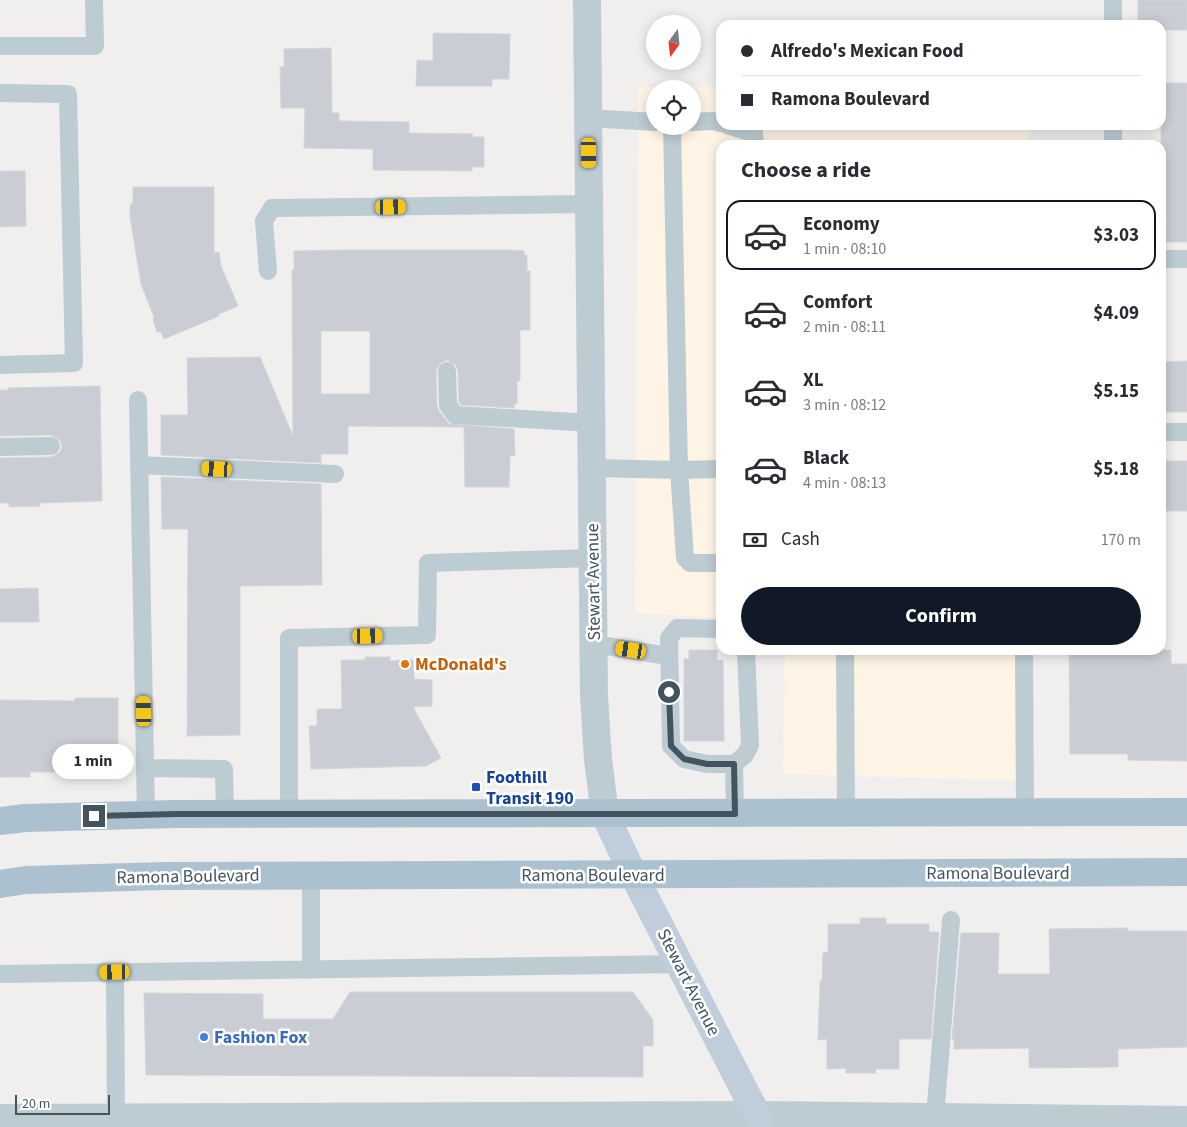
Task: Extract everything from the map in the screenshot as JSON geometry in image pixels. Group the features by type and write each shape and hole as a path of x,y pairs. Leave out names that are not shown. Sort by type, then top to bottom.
{"main road":[{"path":"0,821 25,818 146,815 1187,812"},
{"name":"Ramona Boulevard","path":"0,884 26,880 135,876 1187,872"}],"street":[{"name":"Stewart Avenue","path":"588,0 594,696 598,759 605,814 633,874 758,1121"},
{"path":"0,1118 116,1118 242,1122 758,1121 935,1117 1187,1120"}],"lane":[{"path":"0,46 95,46 94,0"},
{"path":"1112,0 1113,20"},
{"path":"0,93 68,94 74,363 0,365"},
{"path":"588,118 646,121"},
{"path":"701,122 716,122"},
{"path":"744,130 754,133 755,140"},
{"path":"672,135 679,470 685,558 690,563 716,563"},
{"path":"268,271 264,221 272,208 590,204"},
{"path":"1166,259 1187,259"},
{"path":"447,371 448,405 455,415 592,423"},
{"path":"138,400 146,815"},
{"path":"1166,432 1187,432"},
{"path":"0,447 51,446"},
{"path":"139,466 335,474"},
{"path":"592,468 716,470"},
{"path":"289,815 289,638 427,635 428,564 593,558"},
{"path":"716,629 677,628 669,638 671,746 684,759 707,764 734,764 745,755 750,745 746,655"},
{"path":"594,644 668,656"},
{"path":"845,655 846,813"},
{"path":"1024,655 1026,812"},
{"path":"734,764 735,814"},
{"path":"145,768 224,769 225,815"},
{"path":"311,875 311,970"},
{"path":"935,1117 952,920"},
{"path":"0,974 680,964"},
{"path":"115,972 116,1118"}],"shaded area":[{"path":"638,87 646,87 646,135 701,135 701,87 716,87 716,130 1028,130 1028,140 716,140 716,618 635,613"},
{"path":"785,655 1028,655 1025,781 783,774"}],"building":[{"path":"1138,0 1187,0 1187,30 1166,30 1166,20 1138,20"},
{"path":"433,33 510,34 509,79 492,79 492,86 416,86 417,60 433,61"},
{"path":"331,48 332,113 339,113 339,121 409,122 409,133 472,134 473,137 484,137 484,167 472,167 472,171 373,170 373,149 304,148 305,108 281,108 280,67 284,67 284,49"},
{"path":"1166,83 1187,83 1187,242 1166,242 1166,140 1161,140 1161,130 1166,130"},
{"path":"0,171 25,171 26,226 0,227"},
{"path":"133,187 214,187 214,253 219,252 221,266 238,306 164,339 161,332 157,332 154,317 141,284 130,217"},
{"path":"294,251 524,251 524,255 527,255 527,271 530,271 530,330 520,330 520,381 517,381 517,404 514,404 514,408 461,405 459,402 458,371 456,365 447,360 438,366 436,371 437,406 449,424 514,429 515,456 510,455 509,487 465,487 464,427 348,426 348,454 321,454 321,463 161,455 161,415 188,415 187,358 260,357 293,436 292,270 294,270","holes":["321,331 370,331 370,394 321,394"]},
{"path":"1187,361 1187,412 1166,412 1166,362"},
{"path":"100,386 102,501 40,503 40,506 9,507 9,503 0,503 0,458 52,457 60,452 62,446 60,440 51,435 0,436 0,390 8,390 8,388"},
{"path":"1166,461 1187,461 1187,511 1166,511"},
{"path":"161,477 321,484 322,585 240,586 240,735 187,736 188,529 162,529"},
{"path":"38,588 39,622 0,622 0,589"},
{"path":"689,650 716,650 717,660 723,660 724,741 684,741 684,659 689,659"},
{"path":"1166,650 1171,650 1171,664 1187,664 1187,761 1128,760 1128,754 1070,754 1069,655 1166,655"},
{"path":"365,657 390,657 390,661 414,660 414,679 432,680 432,706 413,707 441,758 426,766 311,769 309,726 317,726 317,709 342,709 341,660 365,660"},
{"path":"75,698 118,698 118,772 30,772 30,777 0,777 0,700 75,701"},
{"path":"860,918 886,918 886,924 929,924 929,932 939,932 931,1039 899,1039 899,1069 875,1069 876,1073 846,1073 846,1068 827,1069 827,1039 818,1040 820,981 822,981 823,953 828,952 828,924 860,924"},
{"path":"1128,928 1128,931 1187,931 1187,1047 1118,1049 1118,1067 1029,1068 1029,1048 954,1049 954,1039 952,1039 961,933 999,933 998,974 1050,974 1049,929"},
{"path":"350,992 633,992 653,1020 653,1046 643,1046 643,1077 146,1075 144,993 263,994 263,1019 333,1019"}],"place":[{"name":"McDonald's","path":"405,664"},
{"name":"Foothill Transit 190","path":"476,787"},
{"name":"Fashion Fox","path":"204,1037"}],"route":[{"path":"94,816 176,814 735,814 734,764 707,764 684,759 671,746 669,692"}]}
